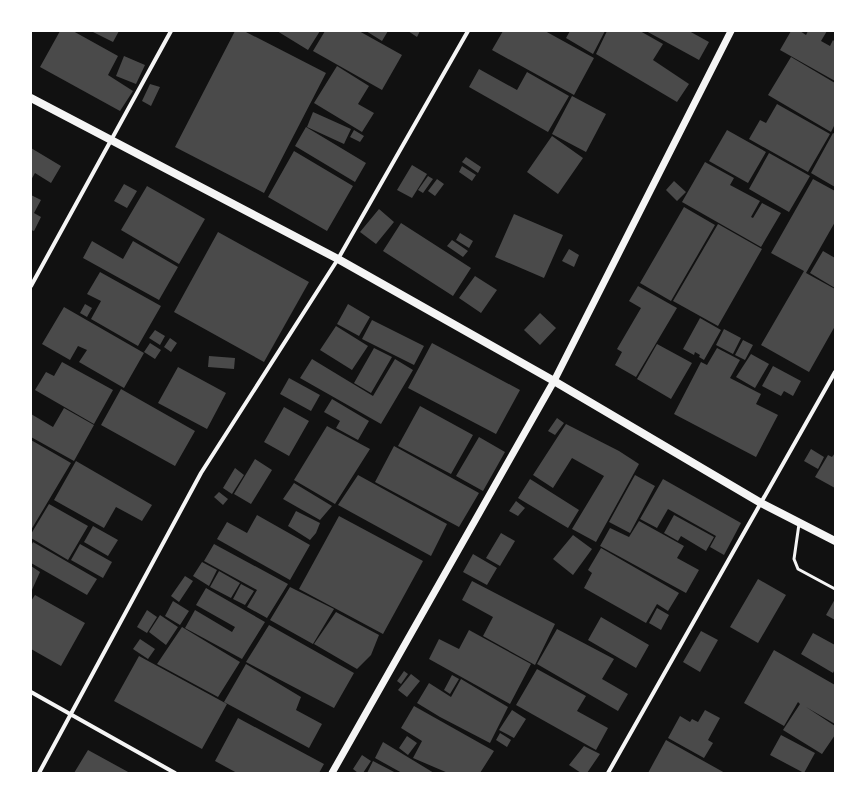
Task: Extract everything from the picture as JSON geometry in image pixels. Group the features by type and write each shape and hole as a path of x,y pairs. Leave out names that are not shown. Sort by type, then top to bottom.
{"main road":[{"path":"31,98 338,259 554,381 761,503 835,541"}],"street":[{"path":"31,286 171,31"},
{"path":"39,773 201,473 338,259 468,31"},
{"path":"332,773 554,381 731,31"},
{"path":"608,773 835,372"},
{"path":"31,692 175,773"}],"lane":[{"path":"800,522 794,559 798,569 835,589"}],"building":[{"path":"60,31 73,31 118,56 108,75 133,91 120,111 40,67"},
{"path":"91,31 119,31 113,42"},
{"path":"235,31 244,31 326,73 264,193 175,147"},
{"path":"277,31 320,31 308,50"},
{"path":"325,31 359,31 402,55 382,90 313,51"},
{"path":"366,31 388,31 382,41"},
{"path":"408,31 420,31 417,37"},
{"path":"503,31 545,31 594,58 574,95 492,50"},
{"path":"570,31 605,31 593,54 566,38"},
{"path":"607,31 640,31 663,44 653,60 689,84 677,102 596,54"},
{"path":"646,31 689,31 709,42 699,60"},
{"path":"791,31 800,31 806,35 808,31 827,31 821,41 830,46 833,40 835,42 835,81 780,50"},
{"path":"124,56 145,65 136,84 116,76"},
{"path":"791,57 835,83 835,124 831,132 768,95"},
{"path":"337,66 369,86 358,104 374,113 362,132 314,103"},
{"path":"479,69 517,90 527,72 569,96 548,132 469,87"},
{"path":"150,84 160,87 151,106 142,101"},
{"path":"572,96 606,114 586,152 552,134"},
{"path":"777,104 830,134 808,172 749,139 760,120 766,123"},
{"path":"313,112 351,129 344,144 307,127"},
{"path":"306,127 366,163 355,182 295,146"},
{"path":"354,130 364,136 360,142 350,137"},
{"path":"727,130 766,152 748,183 709,161"},
{"path":"833,133 835,134 835,187 811,173"},
{"path":"552,136 583,158 558,194 527,172"},
{"path":"31,148 61,166 51,183 35,173 31,180"},
{"path":"294,151 353,186 327,231 268,197"},
{"path":"769,153 810,176 789,212 749,189"},
{"path":"466,157 481,167 478,173 462,162"},
{"path":"705,162 734,178 730,185 760,201 751,217 753,218 762,203 781,213 761,247 682,202"},
{"path":"412,165 427,174 412,198 397,190"},
{"path":"462,166 476,175 472,181 459,172"},
{"path":"428,176 433,179 423,193 418,190"},
{"path":"437,179 444,184 435,196 428,191"},
{"path":"813,179 835,191 835,222 806,273 835,289 835,326 809,372 761,345 804,271 771,253"},
{"path":"674,181 686,192 677,201 666,190"},
{"path":"124,184 137,191 127,208 114,201"},
{"path":"147,186 205,219 179,264 121,230"},
{"path":"31,195 41,200 34,213 41,217 34,231 31,230"},
{"path":"684,207 715,225 671,301 640,283"},
{"path":"379,209 394,222 376,244 360,232"},
{"path":"514,214 563,235 544,278 495,257"},
{"path":"401,223 471,268 453,296 383,251"},
{"path":"718,224 762,249 718,326 673,301"},
{"path":"218,232 309,282 264,362 174,312"},
{"path":"460,233 473,241 469,248 456,240"},
{"path":"452,240 468,251 463,257 447,246"},
{"path":"92,241 123,259 133,241 178,267 159,300 83,258"},
{"path":"569,249 579,255 574,267 562,261"},
{"path":"823,251 835,258 835,288 810,273"},
{"path":"100,272 161,306 138,346 91,319 101,301 87,294"},
{"path":"475,276 497,290 481,313 459,298"},
{"path":"638,286 677,308 636,377 615,365 622,352 617,349 641,308 629,301"},
{"path":"85,304 92,308 87,317 80,313"},
{"path":"348,304 370,317 359,336 337,324"},
{"path":"64,307 144,353 124,388 79,362 87,350 78,346 70,360 42,344"},
{"path":"540,313 556,328 540,345 524,330"},
{"path":"700,318 721,330 704,360 695,352 694,355 683,349"},
{"path":"372,320 424,346 414,365 362,339"},
{"path":"336,326 368,346 352,370 320,350"},
{"path":"724,329 741,338 733,354 716,345"},
{"path":"155,330 165,336 160,345 149,338"},
{"path":"170,338 177,343 171,352 164,347"},
{"path":"743,340 753,345 745,360 735,355"},
{"path":"150,343 161,350 155,359 144,352"},
{"path":"432,343 520,390 496,434 408,388"},
{"path":"657,344 692,363 671,399 637,379"},
{"path":"374,348 392,357 371,393 354,383"},
{"path":"717,348 740,360 730,378 761,394 756,404 778,415 756,457 674,414 701,362 707,365"},
{"path":"751,354 769,364 755,388 736,377"},
{"path":"209,356 235,358 234,369 208,367"},
{"path":"312,359 373,396 395,359 413,370 381,424 300,378"},
{"path":"62,362 113,390 94,424 35,390 46,372 54,376"},
{"path":"773,366 801,381 793,396 784,391 781,396 762,386"},
{"path":"178,367 226,393 207,429 158,403"},
{"path":"289,378 320,395 311,411 280,394"},
{"path":"121,389 195,431 175,466 101,425"},
{"path":"332,399 369,421 358,440 336,428 340,421 324,412"},
{"path":"420,406 473,435 451,474 398,446"},
{"path":"284,407 309,421 289,456 264,442"},
{"path":"64,408 94,425 74,461 31,437 31,414 53,427"},
{"path":"557,418 564,423 555,435 548,431"},
{"path":"566,424 619,451 639,464 596,542 572,529 604,476 572,458 553,488 533,475"},
{"path":"327,426 370,449 335,504 294,480"},
{"path":"479,437 505,452 483,491 456,476"},
{"path":"31,440 71,463 31,530"},
{"path":"394,446 479,493 459,527 375,482"},
{"path":"811,449 824,457 818,469 804,461"},
{"path":"835,453 835,488 815,477 828,455 832,457"},
{"path":"255,459 272,470 251,504 234,494"},
{"path":"76,461 152,505 142,521 116,507 104,528 54,500"},
{"path":"235,468 244,475 232,494 223,488"},
{"path":"358,475 447,524 431,556 338,505"},
{"path":"635,475 655,486 630,533 609,522"},
{"path":"530,479 579,510 568,528 518,498"},
{"path":"663,479 741,523 724,555 710,547 716,536 668,509 657,528 640,519"},
{"path":"294,483 332,506 320,520 283,499"},
{"path":"219,492 228,499 223,505 214,497"},
{"path":"516,501 525,508 518,516 509,511"},
{"path":"49,504 88,526 68,560 31,538 31,534"},
{"path":"296,511 320,523 316,533 310,540 288,526"},
{"path":"257,515 310,545 290,580 217,539 227,522 247,533"},
{"path":"674,515 714,537 706,551 681,536 678,541 664,533"},
{"path":"339,516 423,561 383,634 299,589"},
{"path":"639,521 684,546 677,558 699,570 686,593 600,546 610,528 629,537"},
{"path":"93,526 118,540 108,556 84,542"},
{"path":"501,533 515,541 500,566 486,558"},
{"path":"573,535 592,549 573,575 553,559"},
{"path":"33,542 97,579 87,595 31,563 31,546"},
{"path":"80,544 112,562 103,578 71,560"},
{"path":"214,544 288,584 267,618 247,607 257,590 204,561"},
{"path":"601,548 679,593 668,611 657,604 646,623 584,588 592,573 588,570"},
{"path":"473,554 497,568 487,585 463,572"},
{"path":"202,562 217,570 209,586 193,576"},
{"path":"31,566 40,572 31,592"},
{"path":"219,571 240,583 231,598 210,587"},
{"path":"185,576 193,581 179,602 171,596"},
{"path":"758,579 786,595 758,643 730,627"},
{"path":"472,581 555,624 535,665 483,636 493,617 462,600"},
{"path":"241,584 254,591 245,605 233,599"},
{"path":"290,587 334,609 313,644 270,620"},
{"path":"206,588 265,622 242,659 185,628 195,610 232,632 235,627 196,605"},
{"path":"35,595 85,623 61,666 31,649 31,601"},
{"path":"835,599 835,620 826,615"},
{"path":"173,601 189,611 180,625 165,616"},
{"path":"657,608 669,615 661,630 649,623"},
{"path":"147,610 157,617 147,633 137,627"},
{"path":"336,612 379,635 371,655 357,669 314,644"},
{"path":"160,615 178,627 166,645 149,632"},
{"path":"601,617 649,645 636,668 588,640"},
{"path":"269,625 354,673 334,708 246,662"},
{"path":"182,627 240,662 218,697 157,664"},
{"path":"557,629 614,659 602,679 628,694 618,711 537,664"},
{"path":"469,630 531,664 510,704 429,659 439,639 459,649"},
{"path":"701,631 718,640 700,672 683,662"},
{"path":"813,633 835,645 835,669 833,673 801,654"},
{"path":"140,639 155,649 148,659 133,649"},
{"path":"774,650 835,685 835,724 806,707 835,726 835,735 822,754 783,730 800,704 798,702 784,726 744,703"},
{"path":"139,656 227,704 202,749 114,701"},
{"path":"246,664 301,697 296,710 322,724 309,748 224,702"},
{"path":"537,669 586,696 577,711 608,728 596,750 516,705"},
{"path":"404,671 408,674 401,684 397,681"},
{"path":"411,674 420,681 407,697 398,690"},
{"path":"452,675 459,679 450,694 444,690"},
{"path":"461,679 508,707 490,743 440,717 417,703 429,683 451,697"},
{"path":"414,706 494,751 480,773 448,773 413,758 422,741 401,728"},
{"path":"512,710 526,719 514,738 499,730"},
{"path":"705,710 720,718 708,740 713,743 704,758 668,738 680,716 690,722 692,719 698,722"},
{"path":"238,718 324,764 319,773 237,773 215,761"},
{"path":"500,733 511,740 507,747 496,740"},
{"path":"781,735 815,753 804,773 770,755"},
{"path":"407,736 417,743 408,755 399,748"},
{"path":"666,740 725,773 648,773"},
{"path":"383,742 434,773 402,773 375,758"},
{"path":"584,746 600,754 587,773 581,773 569,765"},
{"path":"88,750 130,773 74,773"},
{"path":"362,755 371,761 363,773 358,773 353,769"},
{"path":"373,761 396,773 367,773"}]}
